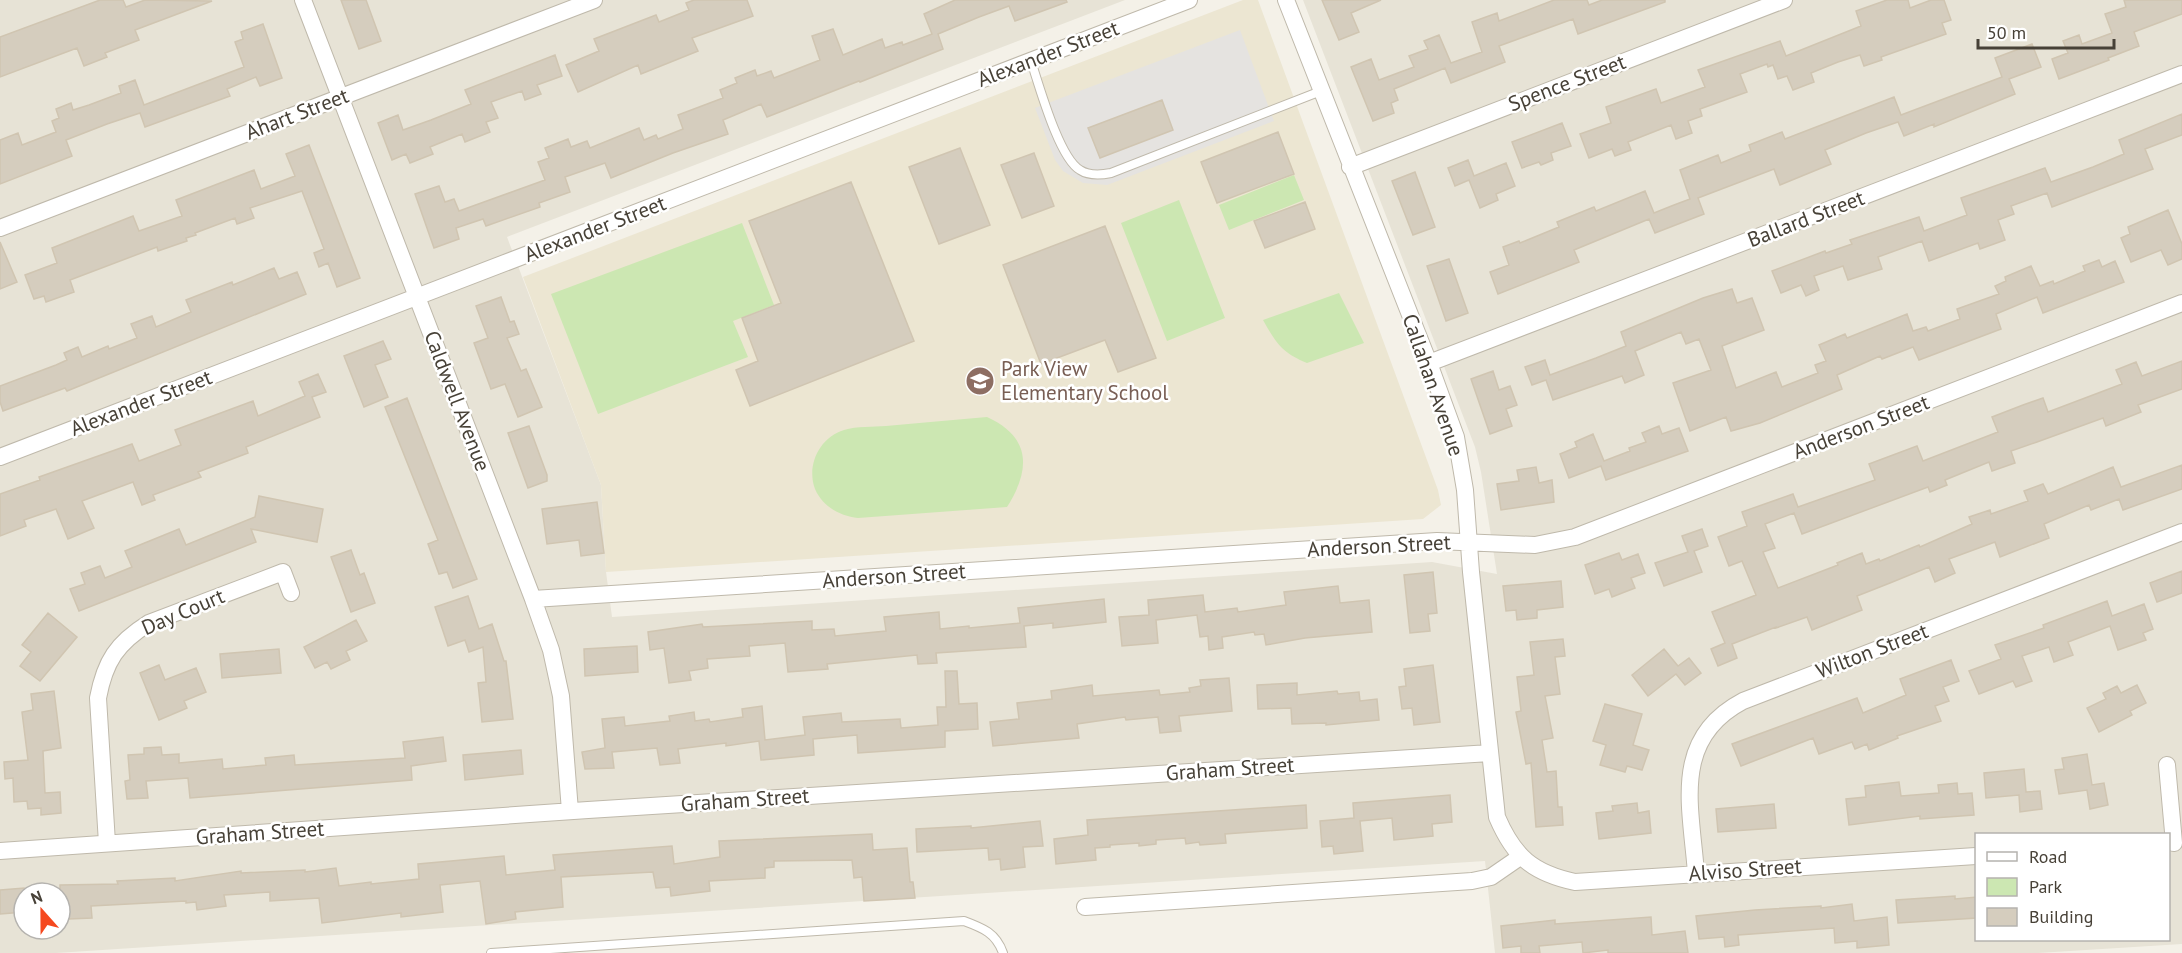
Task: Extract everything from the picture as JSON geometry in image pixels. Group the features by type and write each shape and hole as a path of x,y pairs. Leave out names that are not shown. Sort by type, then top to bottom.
{"street":[{"name":"Caldwell Avenue","path":"303,0 551,650 561,696 570,811"},
{"name":"Ahart Street","path":"0,228 594,0"},
{"name":"Alexander Street","path":"0,457 1189,0"},
{"name":"Callahan Avenue","path":"1286,0 1456,437 1465,490 1497,817 1506,838 1520,857"},
{"name":"Spence Street","path":"1350,167 1784,0"},
{"name":"Ballard Street","path":"1429,363 2182,74"},
{"name":"Anderson Street","path":"533,599 1437,541 1535,545 1575,537 2182,303"},
{"name":"Wilton Street","path":"1696,873 1690,785 1691,765 1704,733 1728,710 1754,697 2182,532"},
{"name":"Day Court","path":"107,843 98,698 102,675 116,650 129,635 149,624 283,572 291,593"},
{"name":"Graham Street","path":"0,850 570,811 1490,753"},
{"path":"2167,765 2175,843"},
{"name":"Alviso Street","path":"1520,857 1546,873 1575,882 1975,856"},
{"path":"1085,907 1472,881 1491,877 1520,857"}],"lane":[{"path":"1031,61 1054,127 1069,160 1080,170 1095,175 1111,173 1321,91"},
{"path":"491,953 964,921 987,929 1000,943 1003,953"}],"shaded area":[{"path":"0,0 1125,0 507,237 601,485 606,572 612,617 1432,562 1497,574 1475,447 1303,0 2182,0 2182,944 2038,953 1495,953 1485,861 56,953 0,953"},
{"name":"Park View Elementary School","path":"1243,0 1258,0 1438,490 1441,505 1423,519 606,572 601,485 523,277"},
{"path":"1240,30 1274,121 1107,185 1083,183 1063,171 1055,160 1035,108"}],"green space":[{"path":"1294,175 1304,200 1229,230 1219,205"},
{"path":"1179,200 1225,318 1167,341 1121,223"},
{"path":"742,223 774,305 733,321 748,357 598,414 551,294"},
{"path":"1339,293 1364,343 1307,363 1280,346 1263,320"},
{"path":"987,417 1012,434 1019,444 1022,455 1023,467 1020,480 1007,507 858,518 845,515 827,506 815,489 812,471 817,453 828,439 844,430"}],"building":[{"path":"100,0 123,0 126,7 145,0 212,1 135,30 139,40 105,53 107,57 84,66 77,48 0,77 0,37"},
{"path":"341,0 366,0 381,41 359,49"},
{"path":"694,0 747,0 753,16 692,38 698,51 641,74 638,65 578,92 566,65 599,51 594,39 656,15 659,22 689,10 686,3"},
{"path":"955,0 1066,0 1067,2 1015,21 1009,6 979,17 938,34 943,49 767,117 761,104 723,120 728,134 611,178 605,163 565,177 570,192 539,203 540,207 486,226 483,219 456,228 459,239 434,248 415,194 439,186 445,202 454,199 459,211 545,180 538,162 549,158 545,148 568,139 571,147 587,141 590,148 639,128 644,140 656,135 658,139 683,129 678,115 723,98 720,90 737,83 735,78 755,70 757,76 771,71 774,78 820,60 812,36 833,29 843,55 882,39 885,48 902,42 903,45 932,34 924,14"},
{"path":"1322,0 1381,0 1351,13 1359,32 1339,40"},
{"path":"1554,0 1587,0 1589,5 1602,0 1665,0 1665,2 1578,34 1573,19 1499,46 1505,62 1451,83 1445,68 1394,89 1398,100 1391,103 1394,113 1373,121 1351,67 1371,59 1379,80 1414,67 1409,56 1428,49 1424,41 1439,35 1451,63 1482,52 1472,22 1497,13 1499,21"},
{"path":"1887,0 1908,0 1910,8 1931,0 1944,0 1951,20 1942,23 1946,34 1881,57 1882,60 1864,66 1860,55 1838,62 1811,73 1814,82 1793,90 1787,76 1778,79 1773,65 1768,67 1767,64 1740,74 1747,92 1700,109 1702,116 1688,121 1692,133 1676,139 1671,125 1628,142 1631,150 1615,156 1612,149 1589,158 1580,134 1611,123 1606,107 1656,89 1661,103 1705,87 1698,70 1780,41 1786,56 1861,26 1856,11"},
{"path":"2124,0 2182,0 2182,14 2134,32 2139,46 2059,79 2052,59 2068,53 2063,41 2079,35 2082,44 2112,33 2105,14 2126,7"},
{"path":"263,24 282,78 260,86 256,77 227,89 230,96 145,127 140,113 107,124 66,140 72,156 0,184 0,140 18,133 22,145 56,132 52,121 59,118 56,109 71,103 73,110 89,105 121,93 119,86 135,80 144,105 244,67 235,42 243,39 241,32"},
{"path":"2032,44 2041,67 2009,79 2015,94 1934,127 1934,124 1904,136 1898,122 1866,133 1825,150 1831,164 1780,185 1774,169 1698,198 1704,214 1655,233 1649,219 1574,250 1579,262 1498,294 1490,272 1509,265 1503,247 1519,241 1520,243 1559,227 1557,222 1594,207 1596,211 1645,191 1654,213 1690,199 1680,170 1718,155 1721,163 1751,151 1749,145 1782,132 1785,139 1894,97 1901,115 2002,77 1995,58"},
{"path":"555,55 562,76 537,85 541,94 525,100 522,91 491,102 498,118 486,122 490,132 465,142 462,134 430,147 433,154 410,163 406,154 392,160 378,123 398,115 403,130 431,120 471,104 465,90"},
{"path":"1162,100 1173,130 1100,158 1088,128"},
{"path":"2182,114 2182,135 2145,149 2153,169 2052,207 2047,193 2011,206 2014,214 1998,220 2005,240 1980,249 1978,243 1929,261 1922,241 1878,257 1882,269 1848,280 1843,266 1814,276 1819,290 1806,296 1801,285 1781,293 1772,271 1825,251 1826,253 1852,244 1850,240 1919,217 1924,231 1967,215 1961,198 2045,168 2051,182 2093,167 2124,154 2119,140"},
{"path":"1562,123 1571,146 1551,153 1553,160 1541,165 1539,162 1522,168 1512,142"},
{"path":"1278,132 1294,174 1217,203 1201,162"},
{"path":"309,145 360,278 337,287 328,263 319,267 314,253 324,249 302,191 250,208 254,218 237,224 235,218 195,233 196,235 186,238 187,241 158,251 157,247 70,280 74,292 46,302 44,296 34,299 25,275 57,263 52,248 133,216 139,231 182,216 176,200 254,170 261,189 295,176 286,154"},
{"path":"960,148 990,225 939,244 909,167"},
{"path":"1034,153 1054,206 1022,218 1001,165"},
{"path":"1468,160 1474,176 1506,163 1515,186 1496,194 1498,200 1480,208 1469,180 1455,186 1448,168"},
{"path":"1415,172 1435,227 1413,235 1392,181"},
{"path":"851,182 914,341 750,406 736,370 758,361 742,318 781,303 749,221"},
{"path":"1305,202 1315,229 1265,248 1254,221"},
{"path":"2168,210 2182,244 2182,259 2168,265 2161,250 2131,262 2121,238 2130,234 2128,227"},
{"path":"1105,226 1156,358 1118,372 1105,340 1041,364 1003,265"},
{"path":"0,242 17,282 0,289"},
{"path":"1449,259 1468,313 1446,321 1427,266"},
{"path":"2099,260 2102,267 2115,261 2124,282 2043,313 2037,297 1996,314 2001,329 1919,360 1913,347 1882,359 1880,356 1837,375 1842,389 1760,423 1731,431 1726,417 1690,431 1673,383 1711,370 1699,339 1686,344 1681,332 1635,351 1644,375 1625,383 1622,376 1553,400 1546,380 1532,385 1525,367 1545,360 1550,375 1596,358 1626,346 1621,332 1703,298 1732,289 1737,303 1752,298 1764,330 1722,346 1736,388 1776,372 1782,387 1818,373 1815,365 1826,361 1819,345 1845,334 1847,338 1907,314 1913,331 1926,327 1928,331 1960,319 1957,309 1999,294 1995,286 2006,281 2005,277 2031,266 2040,286 2053,281 2054,284 2085,271 2083,266"},
{"path":"274,268 279,279 297,272 306,294 67,391 65,388 3,411 0,402 0,386 67,360 64,353 78,347 82,357 108,346 109,349 137,338 131,324 152,316 156,327 191,312 186,300 232,282 233,285"},
{"path":"501,297 510,322 514,321 519,334 507,338 521,371 526,369 542,407 518,417 505,384 491,389 474,343 488,338 476,306"},
{"path":"383,341 391,359 375,365 388,397 364,407 344,356"},
{"path":"2182,361 2182,389 2138,405 2141,412 2106,426 2103,418 2011,451 2015,463 1992,471 1989,462 1945,480 1947,485 1930,492 1928,487 1802,534 1794,513 1765,524 1775,548 1763,552 1778,588 1838,565 1837,563 1862,553 1866,564 1879,559 1880,561 1919,545 1920,547 1972,524 1969,517 1990,510 1991,514 2028,501 2024,491 2043,484 2048,494 2113,467 2121,487 2182,465 2182,489 2123,510 2119,499 2091,510 2089,505 2044,524 2049,538 2000,557 1995,542 1949,559 1955,573 1935,582 1929,567 1857,596 1862,610 1812,630 1807,617 1732,644 1737,658 1718,666 1711,649 1725,643 1712,612 1756,595 1742,561 1729,566 1718,537 1747,526 1742,512 1793,494 1798,507 1875,480 1869,464 1917,446 1923,461 1998,432 1992,417 2023,405 2043,398 2048,412 2122,384 2116,370 2136,362 2142,376"},
{"path":"1493,371 1499,390 1510,386 1517,405 1506,409 1512,426 1490,434 1471,379"},
{"path":"318,374 326,392 312,397 320,417 246,447 248,453 198,472 201,477 153,495 155,500 142,505 133,482 82,501 94,528 68,539 56,509 24,520 26,526 0,536 0,494 40,480 39,477 132,444 139,461 181,445 175,430 253,401 258,416 305,396 299,382"},
{"path":"407,398 477,579 453,588 447,572 439,574 428,544 438,540 385,407"},
{"path":"529,426 547,475 547,481 528,488 508,433"},
{"path":"1659,426 1662,434 1679,428 1688,451 1606,480 1601,466 1569,478 1560,454 1577,447 1575,442 1593,434 1604,461 1646,442 1642,433"},
{"path":"1536,467 1539,483 1552,480 1554,502 1501,510 1497,484 1519,481 1517,470"},
{"path":"259,496 323,509 317,542 251,529 256,542 79,611 70,589 85,584 81,573 100,566 105,578 132,567 125,551 179,529 186,545 255,517"},
{"path":"597,502 604,553 581,556 579,540 547,544 542,509"},
{"path":"1702,529 1708,546 1694,551 1702,572 1664,586 1655,563 1688,552 1682,536"},
{"path":"351,550 360,575 364,573 375,603 351,612 331,557"},
{"path":"1619,553 1622,560 1638,554 1645,573 1631,578 1635,588 1612,597 1609,589 1595,594 1585,565"},
{"path":"2182,571 2182,593 2157,602 2150,583"},
{"path":"1433,572 1437,613 1428,614 1430,631 1410,633 1404,575"},
{"path":"1561,581 1563,607 1537,610 1537,618 1517,620 1516,610 1506,611 1503,586"},
{"path":"1338,586 1340,603 1369,600 1372,632 1305,638 1266,645 1264,634 1255,635 1254,632 1222,637 1223,648 1209,650 1208,636 1200,637 1197,615 1156,620 1158,643 1122,646 1119,617 1149,615 1148,600 1203,595 1205,612 1237,608 1238,612 1286,605 1284,592"},
{"path":"468,596 479,629 492,624 504,661 506,661 513,719 482,722 478,683 486,682 483,647 469,652 465,640 448,646 435,607"},
{"path":"1104,599 1106,622 1053,628 1053,623 1024,626 1026,647 936,653 937,663 918,664 917,655 827,664 828,669 788,672 785,643 749,646 750,656 707,659 708,668 689,671 691,680 669,683 664,648 650,650 648,632 702,624 703,627 812,621 812,630 834,629 835,636 886,631 884,617 939,612 940,629 969,626 969,628 1020,623 1018,608"},
{"path":"2107,601 2112,616 2144,604 2153,629 2143,633 2146,640 2118,650 2110,626 2068,642 2073,655 2054,662 2049,647 2022,656 2032,681 2016,687 2013,681 1979,694 1969,671 2001,659 1995,645 2044,628 2043,625"},
{"path":"48,613 77,637 40,681 20,666 31,652 22,645"},
{"path":"356,620 367,641 346,651 350,660 331,669 327,662 315,668 304,647"},
{"path":"1563,639 1565,656 1555,657 1560,694 1545,696 1553,738 1542,740 1547,772 1556,771 1558,807 1562,807 1563,825 1536,827 1531,763 1526,764 1516,712 1521,711 1517,677 1534,675 1530,642"},
{"path":"637,646 638,672 585,676 584,649"},
{"path":"279,649 281,673 222,678 220,654"},
{"path":"1664,649 1678,666 1689,658 1701,673 1685,685 1676,674 1648,696 1632,675"},
{"path":"1951,660 1959,681 1943,687 1949,701 1935,706 1941,721 1897,736 1898,738 1869,750 1867,744 1855,749 1852,742 1819,754 1813,738 1741,766 1732,744 1857,698 1863,713 1906,695 1900,679"},
{"path":"159,665 165,680 196,668 206,692 184,701 187,708 159,720 140,673"},
{"path":"1433,665 1440,722 1414,725 1412,708 1402,709 1399,687 1406,686 1404,669"},
{"path":"945,671 957,671 959,704 977,703 978,729 945,731 945,747 858,753 857,735 813,739 814,755 761,760 759,741 726,746 726,743 678,749 680,763 660,765 657,748 612,752 614,768 585,769 582,752 605,748 602,719 624,717 625,726 670,721 669,716 694,712 695,721 709,719 710,722 743,717 742,709 762,706 765,740 805,735 803,717 841,713 842,722 900,719 901,728 938,725 937,707 946,707"},
{"path":"1229,678 1232,711 1179,716 1181,731 1160,733 1158,717 1126,720 1125,717 1077,724 1079,738 993,746 990,722 1019,719 1017,703 1052,699 1051,691 1092,685 1093,696 1159,690 1160,695 1190,692 1189,688 1201,686 1200,680"},
{"path":"1297,683 1297,695 1337,691 1338,694 1359,692 1360,701 1377,699 1379,720 1326,725 1326,723 1292,724 1291,708 1258,709 1257,685"},
{"path":"2137,685 2146,703 2130,711 2132,715 2099,732 2087,708 2106,699 2103,693 2117,686 2121,693"},
{"path":"54,691 61,748 43,751 45,793 60,792 61,813 41,815 41,808 28,809 27,801 14,802 13,778 5,779 4,762 28,760 22,712 33,710 31,694"},
{"path":"1605,704 1642,714 1633,745 1649,750 1642,770 1627,766 1625,772 1600,765 1606,745 1593,741"},
{"path":"443,737 446,761 411,766 412,780 190,798 188,778 146,781 148,798 127,799 125,781 130,780 128,755 144,754 144,748 161,747 162,755 179,754 179,763 222,759 223,769 266,765 265,758 294,755 295,765 405,758 403,742"},
{"path":"521,750 523,774 465,780 463,755"},
{"path":"2087,754 2092,785 2104,783 2108,805 2090,809 2087,790 2059,794 2055,770 2064,769 2062,758"},
{"path":"2024,769 2026,792 2040,791 2042,809 2020,812 2019,795 1986,798 1984,773"},
{"path":"1899,782 1901,796 1939,793 1938,785 1957,783 1958,794 1972,793 1974,815 1920,819 1920,816 1849,825 1846,799 1866,797 1865,786"},
{"path":"1450,795 1452,822 1432,824 1433,836 1394,840 1392,818 1360,821 1363,851 1334,854 1333,846 1322,847 1320,821 1354,818 1353,803"},
{"path":"1637,803 1638,813 1649,811 1651,833 1599,839 1596,813 1613,811 1612,806"},
{"path":"1774,804 1776,828 1718,832 1716,809"},
{"path":"1306,805 1307,828 1225,834 1226,843 1186,844 1185,838 1156,840 1156,844 1139,846 1139,843 1110,845 1110,847 1095,848 1096,860 1056,864 1054,839 1088,835 1087,820"},
{"path":"1040,821 1043,846 1023,847 1025,867 1001,870 1000,859 989,860 988,848 917,852 916,829 971,826 971,828"},
{"path":"872,834 873,850 907,848 910,882 913,882 915,898 864,901 862,877 854,878 852,860 774,861 774,867 765,868 765,878 709,881 710,891 671,896 670,887 656,888 653,872 561,877 563,907 515,912 516,919 486,924 480,881 440,885 443,912 401,917 401,913 322,923 319,898 270,901 270,892 224,895 226,906 197,910 196,902 186,903 186,901 91,906 92,918 72,919 72,885 118,884 117,881 175,878 175,881 241,871 241,873 305,870 305,872 336,868 339,886 371,882 371,884 419,879 418,864 504,856 506,875 555,870 553,855 672,846 674,864 720,857 719,841"},
{"path":"12,889 12,913 0,914 0,890"},
{"path":"1955,896 1955,899 1975,897 1975,918 1898,923 1896,900"},
{"path":"1852,904 1854,921 1887,917 1889,945 1857,948 1857,941 1835,943 1834,928 1738,935 1739,945 1725,947 1724,937 1699,939 1696,916"},
{"path":"1651,917 1652,935 1685,931 1688,953 1608,953 1608,950 1583,953 1582,942 1539,946 1540,953 1521,953 1521,946 1503,948 1501,926 1555,920 1555,924"}],"place":[{"name":"Park View Elementary School","path":"980,381"}]}
